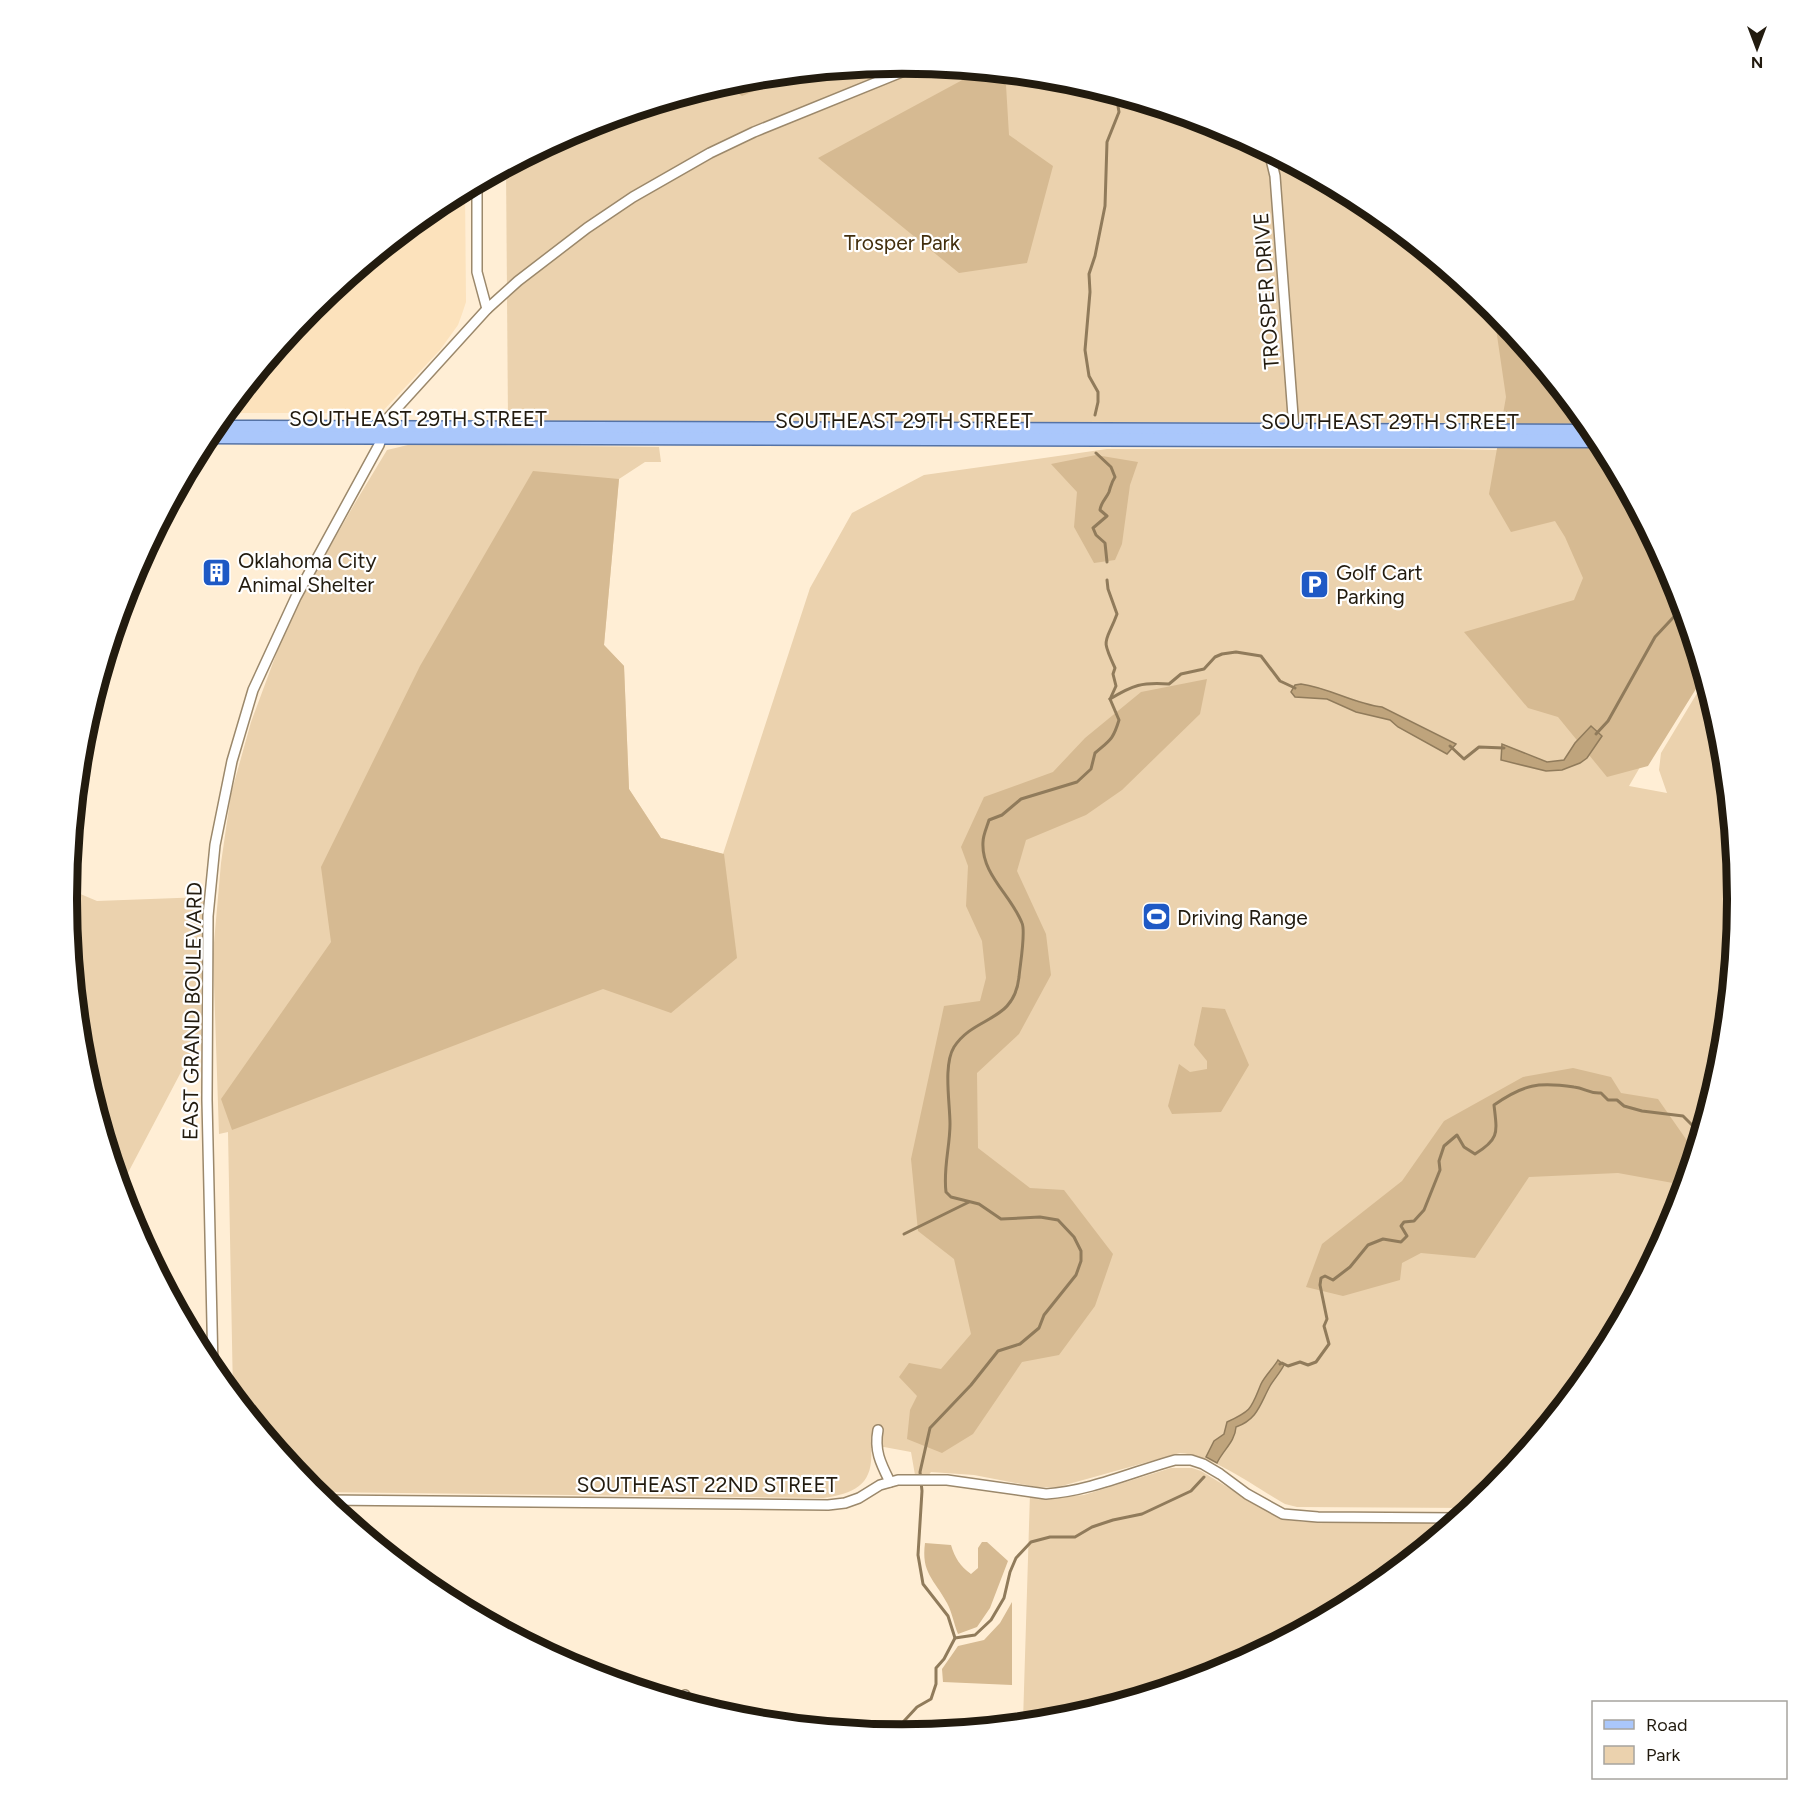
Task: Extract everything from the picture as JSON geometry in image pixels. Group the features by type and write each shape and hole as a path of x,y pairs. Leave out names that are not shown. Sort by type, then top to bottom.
{"main road":[{"name":"SOUTHEAST 29TH STREET","path":"226,427 383,432 1294,435 1588,441"},
{"name":"SOUTHEAST 29TH STREET","path":"1294,435 1581,430"},
{"name":"SOUTHEAST 29TH STREET","path":"219,437 383,432"}],"street":[{"name":"EAST GRAND BOULEVARD","path":"213,1350 207,1100 208,916 215,845 232,761 253,690 296,597 365,472 388,418 487,309 518,281 566,243 633,197 668,176 754,132 894,74"},
{"name":"TROSPER DRIVE","path":"1271,161 1275,176 1294,435"},
{"path":"477,192 477,272 487,309"},
{"path":"878,1430 876,1443 879,1460 890,1482"},
{"name":"SOUTHEAST 22ND STREET","path":"339,1500 828,1505 852,1500 880,1485 909,1480 964,1482 1046,1494 1081,1490 1175,1460 1191,1460 1220,1473 1247,1494 1283,1514 1318,1517 1447,1518"}],"shaded area":[{"path":"969,76 1000,80 1006,85 1009,135 1053,166 1027,263 959,273 818,158"},
{"path":"767,85 742,96 734,91"},
{"path":"465,200 466,302 458,325 440,350 381,413 236,413 282,355 319,315 400,244"},
{"path":"1496,325 1557,396 1588,440 1617,486 1665,583 1684,633 1699,684 1648,766 1607,777 1558,717 1528,708 1464,632 1574,600 1583,578 1565,537 1555,521 1511,532 1489,494 1506,397"},
{"path":"1096,455 1138,462 1130,485 1122,544 1115,560 1094,563 1074,527 1077,492 1051,464"},
{"path":"533,471 619,479 604,645 624,666 629,789 661,838 724,854 737,958 671,1013 603,989 232,1130 221,1099 331,942 321,867 420,666"},
{"path":"1207,679 1200,714 1122,790 1086,815 1026,840 1017,871 1046,934 1051,975 1019,1034 977,1073 978,1148 1030,1188 1064,1190 1113,1254 1095,1306 1059,1355 1022,1362 973,1434 942,1453 907,1439 910,1410 917,1396 899,1377 909,1363 941,1369 971,1334 954,1259 918,1231 911,1159 944,1006 980,1001 986,978 982,941 966,906 968,866 961,847 984,797 1053,772 1085,738 1141,692"},
{"path":"1301,684 1382,707 1456,744 1447,754 1398,727 1390,720 1356,712 1327,699 1295,697 1291,692 1295,685"},
{"path":"1591,726 1602,736 1587,758 1562,770 1546,771 1501,760 1502,744 1547,762 1564,760 1575,743"},
{"path":"1202,1007 1225,1009 1249,1065 1221,1112 1172,1114 1168,1106 1179,1064 1190,1072 1207,1069 1207,1061 1194,1045"},
{"path":"1573,1068 1611,1077 1621,1093 1658,1099 1690,1144 1677,1184 1618,1173 1529,1177 1475,1258 1421,1253 1402,1263 1400,1280 1343,1296 1306,1287 1322,1244 1402,1181 1444,1121 1523,1077"},
{"path":"1278,1360 1284,1365 1254,1415 1236,1427 1231,1442 1217,1463 1206,1457 1214,1441 1224,1434 1227,1422 1250,1408 1262,1381"},
{"path":"982,1542 987,1542 1008,1561 990,1608 977,1627 958,1634 949,1607 927,1569 925,1543 951,1545 958,1561 971,1574 978,1568 978,1548"},
{"path":"1012,1602 1012,1685 943,1682 942,1669 958,1646 984,1640 1000,1623"}],"green space":[{"name":"Trosper Park","path":"902,74 956,75 1063,89 1168,117 1218,136 1267,159 1315,184 1361,213 1405,244 1446,278 1486,315 1523,355 1576,423 508,421 506,176 587,136 637,117 689,102 742,89 795,81 849,75"},
{"path":"412,444 659,447 661,462 645,462 619,479 604,645 624,666 629,789 661,838 723,854 810,588 852,513 924,475 1107,449 1452,449 1595,452 1617,486 1665,583 1684,633 1695,672 1629,786 1667,793 1659,770 1661,753 1700,689 1712,738 1726,845 1726,952 1712,1059 1684,1164 1665,1214 1617,1311 1557,1401 1523,1442 1458,1508 1297,1507 1285,1504 1206,1459 1180,1453 1058,1487 1037,1487 974,1475 931,1472 928,1476 915,1475 911,1452 884,1447 871,1448 869,1470 860,1485 845,1493 823,1498 330,1492 282,1442 233,1379 228,1132 219,1134 213,954 221,863 231,794 251,722 284,633 303,594 387,450"},
{"path":"77,892 97,901 204,897 201,1034 126,1177 93,1059 79,952"},
{"path":"1171,1468 1192,1468 1201,1471 1270,1513 1287,1520 1442,1522 1405,1553 1315,1613 1218,1661 1168,1680 1116,1695 1063,1708 1023,1714 1030,1493 1054,1498 1084,1495"}],"waterway":[{"path":"1095,415 1098,392 1089,376 1085,350 1090,292 1089,274 1105,206 1107,142 1119,112 1117,102"},
{"path":"1096,453 1111,467 1115,477 1100,510 1107,516 1093,528 1096,535 1105,543 1107,562"},
{"path":"1107,580 1117,614 1106,640 1107,650 1115,668 1113,674 1116,686 1111,697"},
{"path":"1596,734 1608,721 1655,637 1677,614"},
{"path":"1110,699 1125,690 1138,686 1169,684 1181,674 1204,669 1215,657 1236,652 1261,656 1280,681 1295,688"},
{"path":"901,1724 917,1707 931,1699 936,1684 936,1668 944,1659 955,1638 948,1616 923,1584 918,1555 922,1491 920,1472 930,1428 971,1385 998,1351 1020,1344 1039,1328 1044,1315 1076,1275 1081,1261 1081,1251 1074,1237 1058,1220 1040,1217 1001,1219 979,1204 951,1197 946,1192 945,1174 950,1124 948,1074 951,1055 954,1047 972,1029 1002,1011 1010,1003 1016,992 1022,949 1022,923 987,864 984,854 984,837 989,820 1002,815 1021,799 1077,782 1091,769 1095,753 1110,739 1119,720 1110,699"},
{"path":"1450,746 1464,759 1479,747 1504,748"},
{"path":"1280,1364 1288,1366 1300,1362 1308,1365 1316,1362 1329,1344 1324,1326 1327,1319 1320,1285 1321,1278 1325,1276 1333,1280 1350,1267 1368,1245 1383,1239 1401,1242 1407,1236 1401,1226 1404,1222 1414,1221 1424,1210 1440,1170 1439,1161 1444,1146 1457,1135 1464,1147 1475,1154 1483,1149 1495,1134 1494,1105 1514,1093 1541,1085 1578,1088 1601,1093 1608,1100 1617,1100 1624,1106 1642,1111 1683,1116 1695,1128"},
{"path":"904,1234 969,1202"},
{"path":"955,1638 975,1635 991,1620 1004,1598 1016,1558 1031,1542 1050,1537 1075,1537 1092,1527 1142,1514 1191,1491 1204,1477"}],"place":[{"name":"Oklahoma City Animal Shelter","path":"217,572"},
{"name":"Golf Cart Parking","path":"1315,584"},
{"name":"Driving Range","path":"1156,917"}]}
